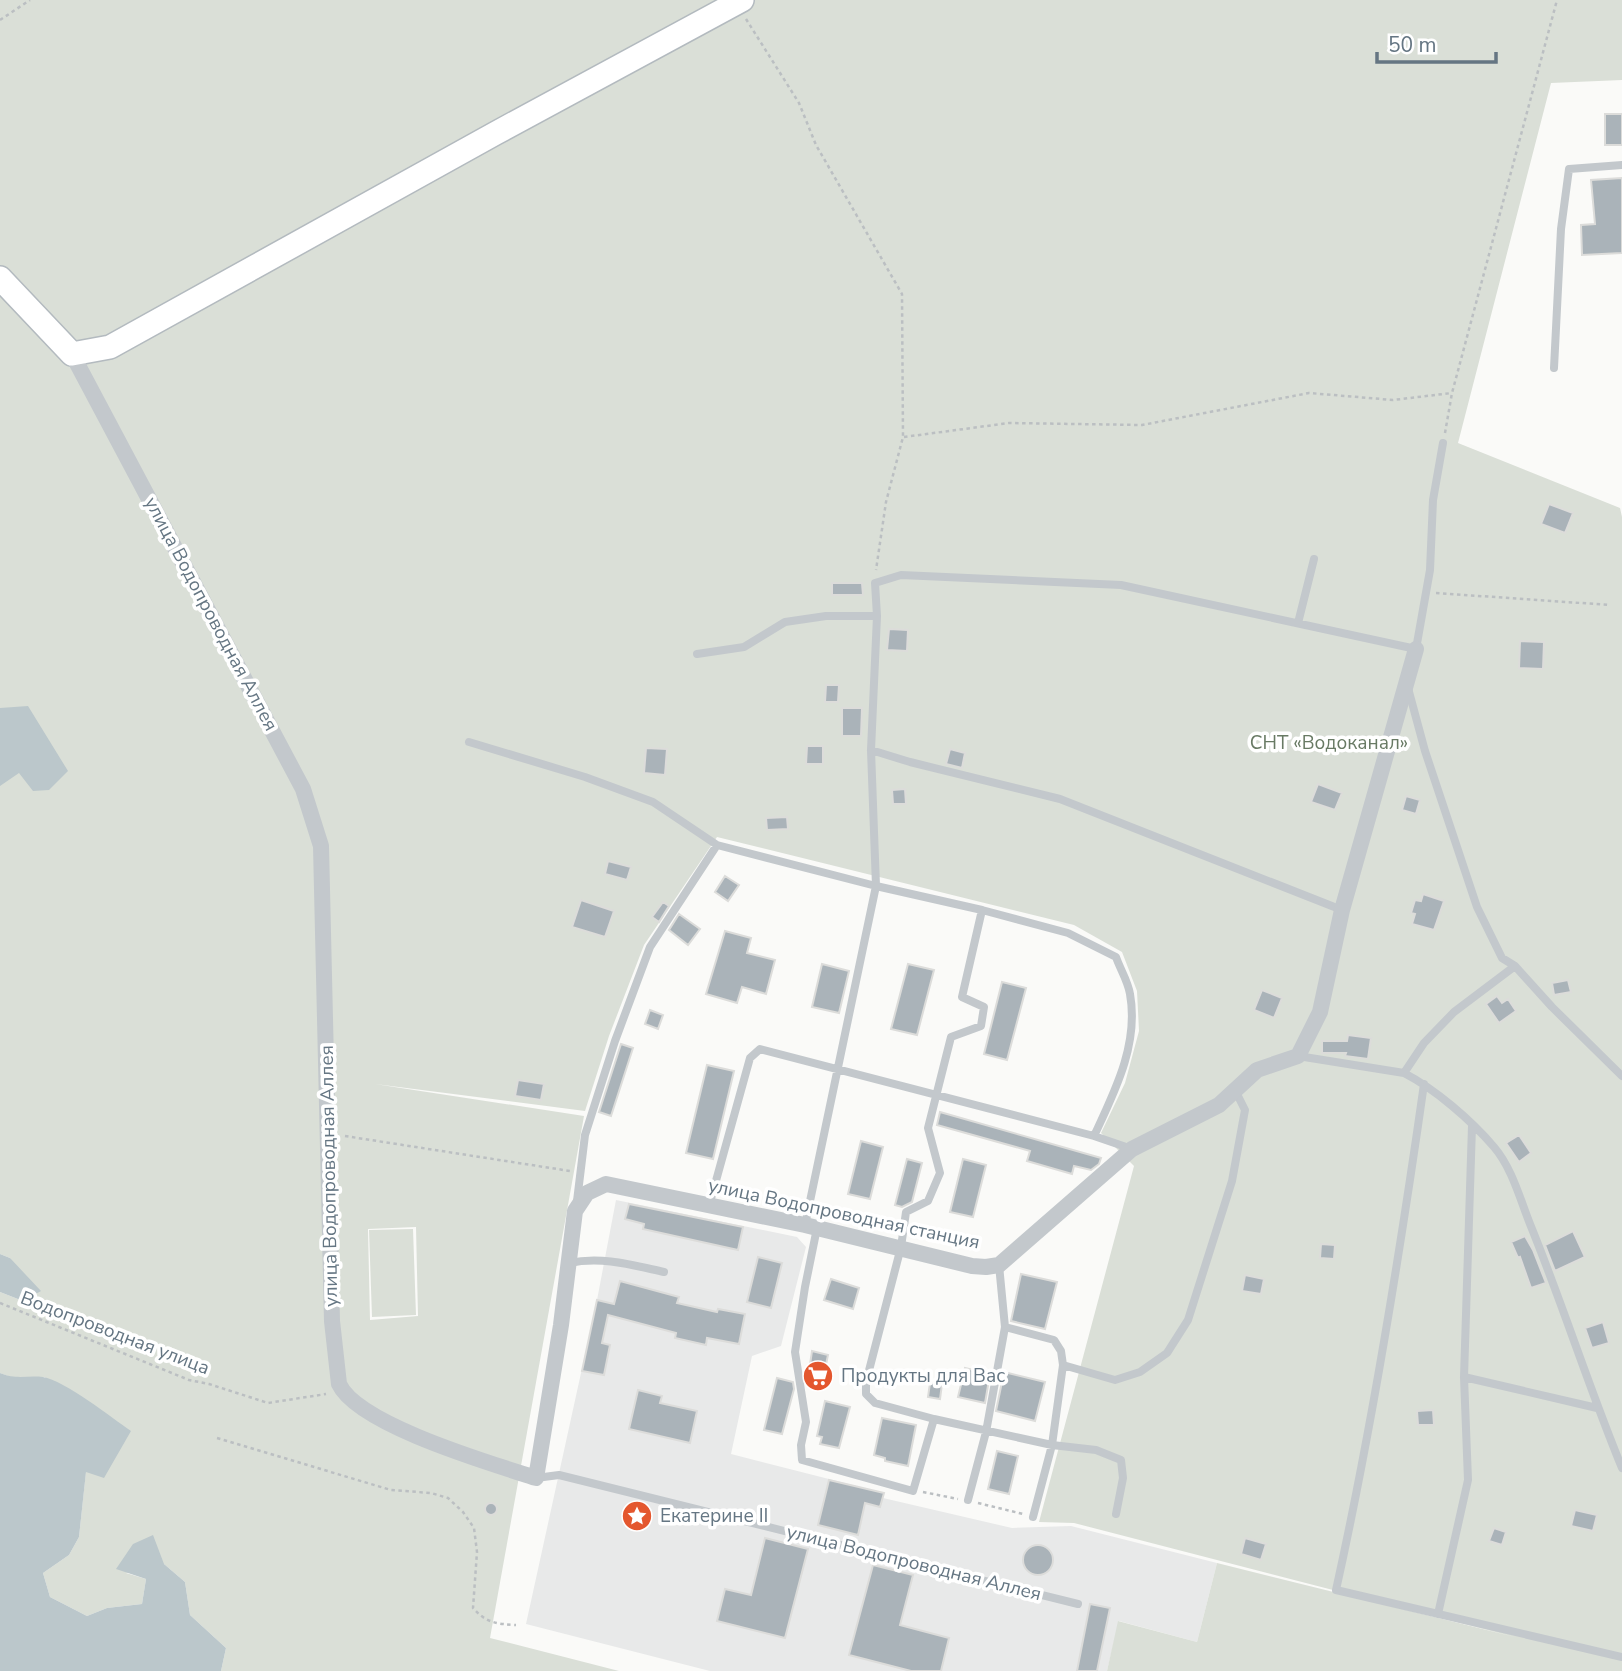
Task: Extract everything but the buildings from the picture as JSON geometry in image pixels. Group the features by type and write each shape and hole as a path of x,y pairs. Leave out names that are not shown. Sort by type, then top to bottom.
{"street":[{"path":"72,354 110,347 739,2"},
{"name":"улица Водопроводная Аллея","path":"0,278 72,354 303,789 314,817 321,846 332,1321 343,1392 357,1405 380,1419 465,1455 536,1478"},
{"path":"1298,1056 1320,1012 1342,910 1416,649"},
{"name":"улица Водопроводная станция","path":"575,1211 587,1193 606,1184 811,1226 972,1266 999,1265 1132,1149 1219,1105 1256,1070 1298,1056"},
{"path":"536,1478 575,1211"}],"lane":[{"path":"1554,368 1561,229 1569,169 1622,165"},
{"path":"934,1419 913,1490 802,1460 801,1446 806,1422 795,1352 811,1226 836,1070 876,886 871,750 877,616 875,583 901,575 1121,585 1416,649 1430,570 1433,500 1443,443"},
{"path":"1298,623 1314,559"},
{"path":"697,654 744,647 785,622 826,616 877,616"},
{"path":"1406,680 1425,751 1477,907 1502,958 1515,966 1622,1076"},
{"path":"469,742 585,776 653,802 717,845 1068,933 1116,957 1130,992 1132,1028 1121,1079 1094,1136"},
{"path":"871,750 1060,799 1342,910"},
{"path":"575,1211 585,1135 614,1041 650,947 717,845"},
{"path":"982,910 962,997 984,1007 981,1026 951,1037 928,1128 940,1173 928,1201 906,1212 901,1247 866,1382 866,1394 875,1403 934,1419 1052,1445 1096,1450 1121,1460 1123,1478 1116,1514"},
{"path":"1404,1073 1423,1043 1454,1012 1515,966"},
{"path":"709,1206 750,1058 760,1049 1094,1136 1132,1149"},
{"path":"1298,1056 1404,1073 1424,1084 1495,1148 1509,1174 1556,1286 1597,1408 1622,1468"},
{"path":"1424,1084 1413,1172 1355,1505 1336,1590 1622,1657"},
{"path":"1063,1365 1115,1380 1140,1372 1167,1353 1188,1320 1232,1181 1245,1110 1235,1090"},
{"path":"1438,1614 1468,1480 1464,1377 1472,1126"},
{"path":"569,1263 585,1259 605,1260 664,1272"},
{"path":"968,1500 986,1432 1006,1326 999,1265"},
{"path":"1006,1326 1054,1340 1063,1365 1052,1445 1033,1517"},
{"path":"1464,1377 1597,1408"},
{"name":"улица Водопроводная Аллея","path":"536,1478 559,1475 1078,1604"}],"path":[{"path":"0,20 30,0"},
{"path":"1443,443 1452,393 1558,0"},
{"path":"739,2 799,103 816,145 902,293 903,437 886,502 876,565"},
{"path":"903,437 1009,423 1142,425 1309,393 1393,400 1452,393"},
{"path":"1426,592 1611,606"},
{"path":"329,1134 580,1173"},
{"name":"Водопроводная улица","path":"0,1303 189,1380 268,1403 343,1392"},
{"path":"217,1438 391,1490 431,1493 448,1498 474,1528 477,1552 473,1608 483,1620 516,1625"}],"shaded area":[{"path":"28,706 68,771 49,790 33,791 19,773 0,786 0,708"},
{"path":"616,1200 797,1237 806,1247 781,1346 752,1356 731,1454 884,1493 883,1498 1012,1528 1071,1526 1217,1563 1197,1642 1119,1621 1107,1671 710,1671 526,1624 597,1300"},
{"path":"0,1254 10,1258 41,1291 23,1301 0,1292"},
{"path":"0,1373 52,1380 75,1392 131,1431 104,1478 86,1472 79,1537 69,1555 43,1573 50,1597 87,1616 107,1608 142,1604 146,1579 116,1569 133,1544 153,1535 164,1564 185,1582 190,1615 226,1648 221,1671 0,1671"}],"green space":[{"name":"СНТ «Водоканал»","path":"0,0 1622,0 1622,80 1551,83 1458,443 1620,508 1622,517 1622,1671 1107,1671 1118,1621 1197,1642 1217,1563 1515,1637 1074,1523 1039,1522 1134,1166 1101,1133 1125,1083 1139,1031 1137,991 1122,952 1074,925 717,837 644,945 609,1036 585,1111 375,1084 584,1116 490,1638 619,1671 221,1671 226,1648 190,1615 185,1582 164,1564 126,1573 146,1579 142,1604 107,1608 87,1616 50,1597 43,1573 69,1555 79,1537 86,1471 45,1377 13,1378 0,1373 0,1292 23,1301 10,1258 0,1254","holes":["416,1227 418,1316 370,1320 368,1229"]},
{"path":"413,1229 416,1315 372,1317 369,1230"}],"place":[{"name":"Продукты для Вас","path":"818,1376"},
{"name":"Екатерине II","path":"637,1516"}]}
